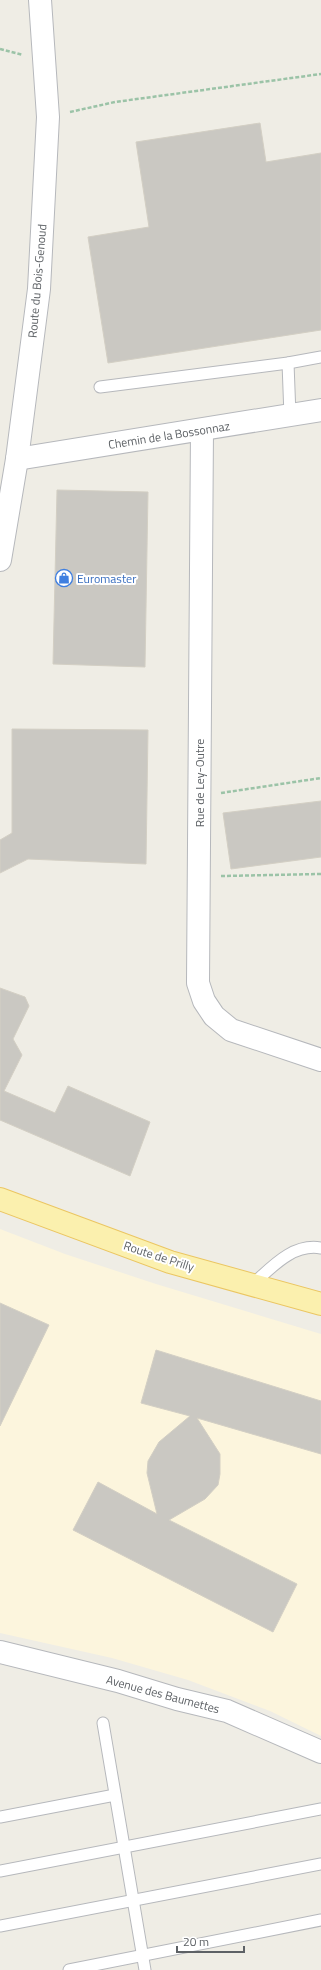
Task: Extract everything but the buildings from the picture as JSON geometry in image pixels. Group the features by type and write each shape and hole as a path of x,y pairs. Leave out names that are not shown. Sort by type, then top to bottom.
{"main road":[{"name":"Route de Prilly","path":"0,1199 170,1262 321,1304"}],"street":[{"name":"Route du Bois-Genoud","path":"0,560 17,459 39,288 48,117 40,0"},
{"name":"Chemin de la Bossonnaz","path":"17,459 321,410"},
{"name":"Rue de Ley-Outre","path":"202,430 198,983 204,1001 214,1016 231,1030 321,1060"},
{"name":"Avenue des Baumettes","path":"0,1652 118,1681 178,1700 227,1711 321,1752"}],"lane":[{"path":"100,387 288,363 321,357"},
{"path":"288,363 290,416"},
{"path":"253,1284 290,1253 313,1246 321,1248"},
{"path":"103,1722 145,1970"},
{"path":"0,1817 115,1795"},
{"path":"0,1871 321,1809"},
{"path":"0,1926 321,1864"},
{"path":"68,1970 321,1920"}],"path":[{"path":"48,117 115,102 321,74"},
{"path":"199,796 321,778"},
{"path":"198,877 321,874"}],"shaded area":[{"path":"0,1229 65,1254 156,1284 321,1334 321,1736 270,1711 188,1680 112,1658 0,1633"}],"place":[{"name":"Euromaster","path":"64,578"}]}
